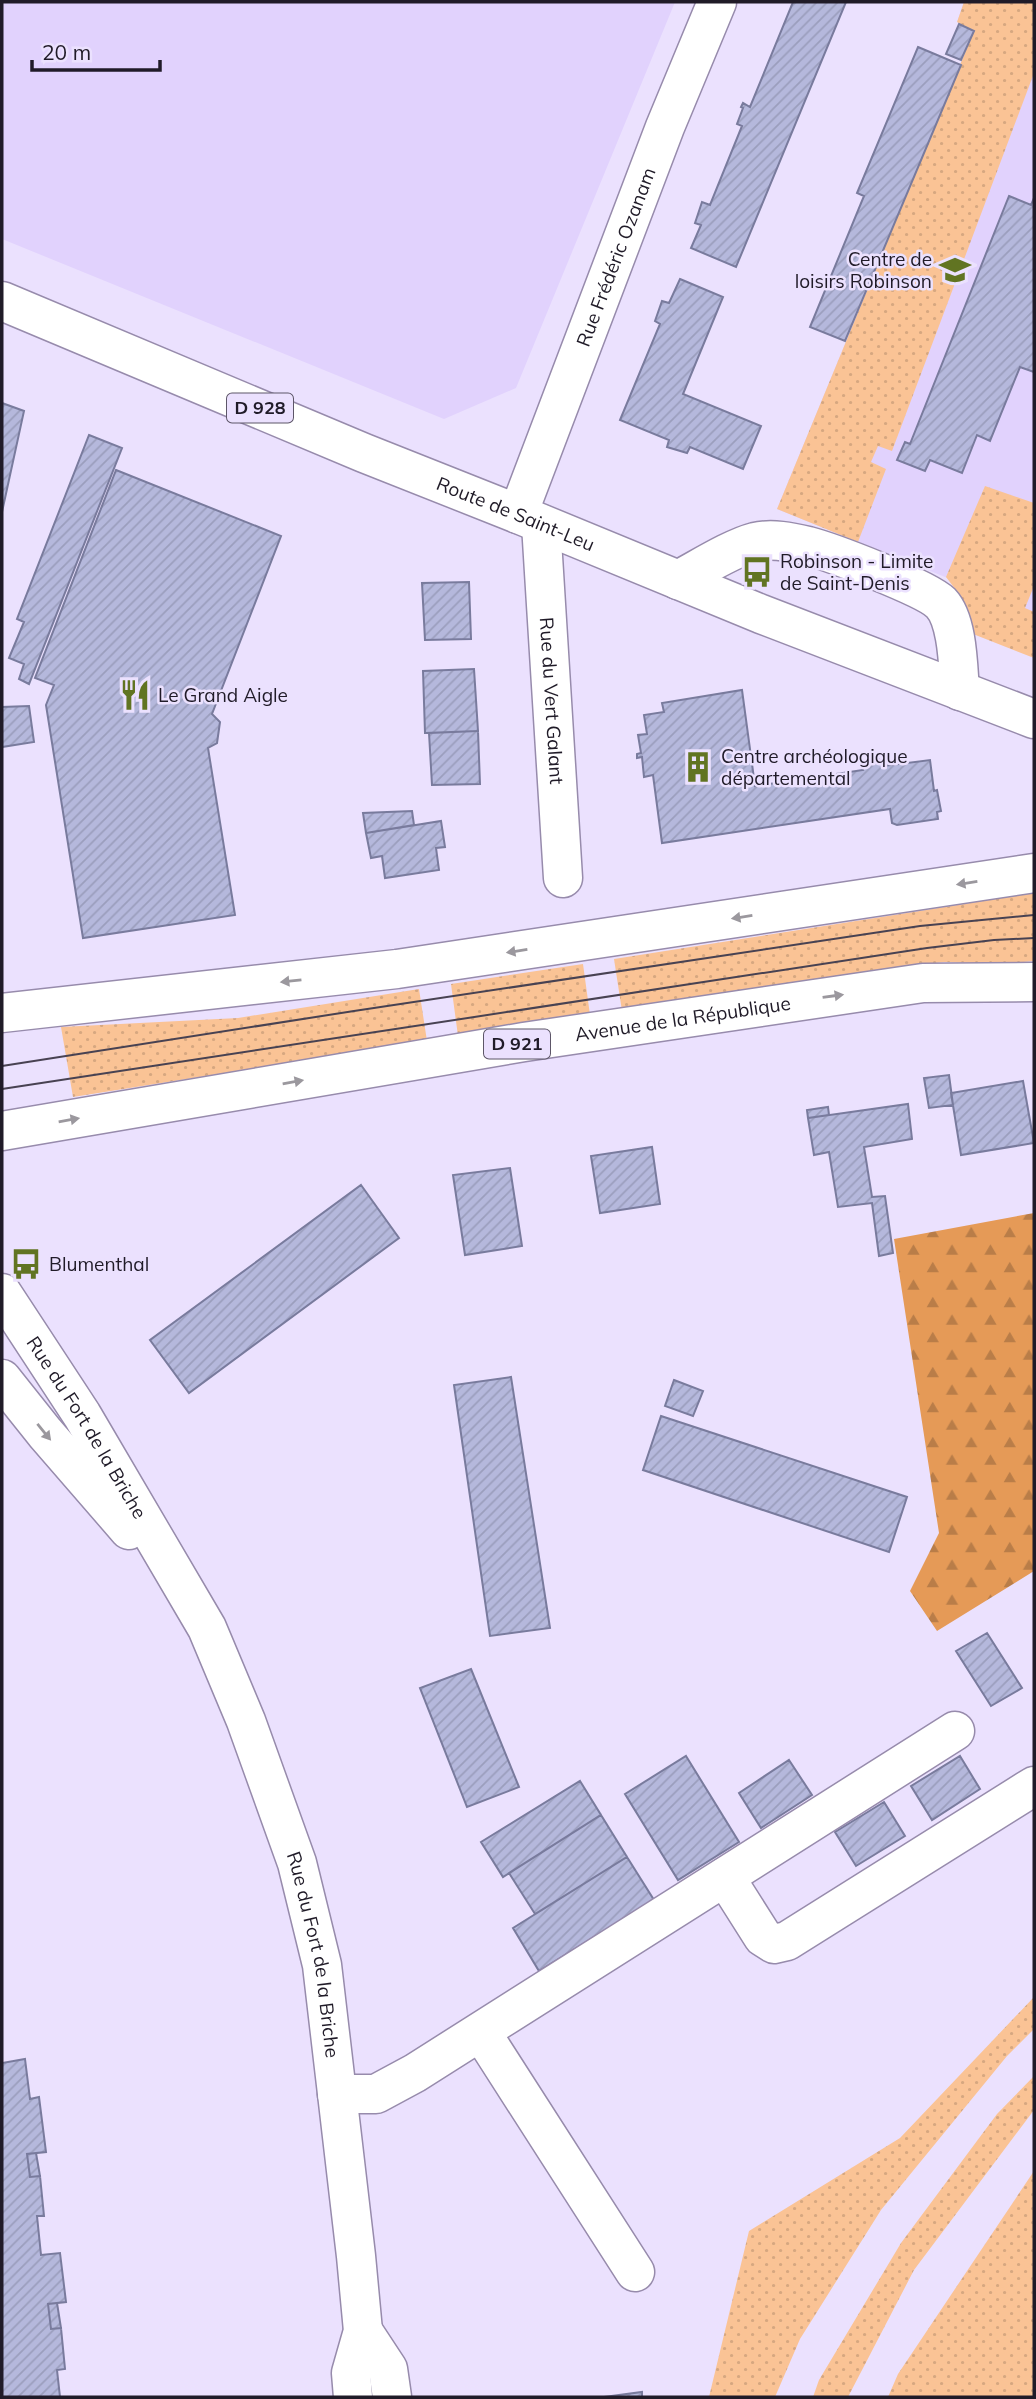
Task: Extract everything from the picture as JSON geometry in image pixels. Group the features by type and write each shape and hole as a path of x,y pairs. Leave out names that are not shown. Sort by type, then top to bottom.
{"main road":[{"name":"Rue Frédéric Ozanam","path":"530,519 665,127 717,2"},
{"path":"2,292 68,327"},
{"name":"Route de Saint-Leu","path":"2,301 364,453 678,580 960,691 1025,708"},
{"name":"Rue du Vert Galant","path":"530,519 562,878"},
{"path":"678,580 755,542 782,541 832,555 916,587 941,603 947,612 954,636 960,691"},
{"path":"2,1013 397,969 1034,873"},
{"name":"Avenue de la République","path":"2,1131 524,1042 923,983 1034,982"},
{"name":"Rue du Fort de la Briche","path":"2,1293 82,1415 207,1628 297,1863 322,1965 363,2331 351,2374 353,2397"},
{"name":"Rue du Fort de la Briche","path":"2,1379 189,1600"},
{"path":"337,2094 376,2094 415,2073 955,1731"},
{"path":"725,1877 763,1937 774,1944 787,1941 1034,1786"},
{"path":"481,2032 635,2272"},
{"name":"Rue du Fort de la Briche","path":"363,2331 388,2369 392,2397"}],"shaded area":[{"path":"2,2 675,2 516,388 444,419 2,239"},
{"name":"Centre de loisirs Robinson","path":"964,2 1034,2 1034,613 777,509 974,31 957,22"},
{"path":"964,2 1034,2 1034,73 892,451 878,446 871,462 886,469 858,542 777,509 974,31 957,22"},
{"path":"985,486 1034,503 1034,586 1025,608 1034,612 1034,658 973,634 962,598 946,577"},
{"path":"1034,893 1034,961 1001,964 944,962 883,969 622,1011 614,959"},
{"path":"583,964 590,1015 458,1036 451,984"},
{"path":"419,989 427,1041 73,1097 61,1027 238,1018"},
{"path":"1034,1997 1034,2029 1007,2056 881,2210 800,2339 775,2397 709,2397 749,2231 900,2138"},
{"path":"1034,2076 1034,2110 914,2270 848,2397 813,2397 819,2380 901,2243 997,2114"},
{"path":"1034,2171 1034,2397 888,2397 898,2374"}],"green space":[{"path":"1034,1213 1034,1571 937,1631 910,1591 939,1533 894,1239"}],"building":[{"path":"793,2 846,2 736,267 691,248 701,225 695,223 702,202 710,205 742,126 737,124 743,108 741,107 743,103 750,107"},
{"path":"959,24 974,31 961,60 946,54"},
{"path":"918,47 961,65 845,341 810,327 864,196 857,193"},
{"path":"1009,196 1031,205 1034,198 1034,372 1020,367 990,441 977,435 962,473 930,460 925,471 897,460 905,442 910,444"},
{"path":"680,279 723,297 683,394 761,426 743,469 690,447 687,453 667,447 669,440 620,420 660,324 655,321 662,301 669,303"},
{"path":"2,403 24,411 2,512"},
{"path":"89,435 122,448 29,684 19,679 24,664 9,658 24,622 17,619"},
{"name":"Le Grand Aigle","path":"116,470 281,536 212,714 220,722 217,743 208,748 235,915 83,938 46,705 54,685 35,678"},
{"path":"469,582 471,639 425,640 422,583"},
{"path":"474,669 478,731 425,733 423,671"},
{"name":"Centre archéologique départemental","path":"742,690 755,786 863,770 866,761 879,759 884,766 930,760 934,791 937,790 941,811 937,812 938,819 897,825 892,823 890,809 662,843 653,775 644,777 642,757 637,758 637,754 641,753 638,735 647,734 644,715 664,712 662,703"},
{"path":"29,706 34,742 2,747 2,707"},
{"path":"478,731 480,784 432,785 429,733"},
{"path":"412,811 414,825 366,833 363,813"},
{"path":"441,821 445,847 436,848 439,870 385,878 382,856 371,858 366,833"},
{"path":"949,1075 953,1105 929,1108 924,1078"},
{"path":"1023,1081 1034,1143 961,1155 951,1093"},
{"path":"908,1104 912,1139 864,1147 872,1197 885,1196 893,1253 879,1256 872,1203 838,1207 829,1152 814,1155 808,1118"},
{"path":"828,1107 829,1115 808,1118 807,1110"},
{"path":"652,1147 660,1204 600,1213 591,1156"},
{"path":"510,1168 522,1246 465,1255 453,1175"},
{"path":"361,1185 399,1238 189,1393 150,1340"},
{"path":"511,1377 550,1628 490,1636 454,1385"},
{"path":"674,1380 703,1391 693,1416 665,1406"},
{"path":"661,1416 907,1497 889,1552 643,1470"},
{"path":"987,1633 1022,1688 991,1706 956,1651"},
{"path":"471,1669 519,1787 467,1807 420,1688"},
{"path":"686,1756 739,1842 678,1880 625,1794"},
{"path":"960,1756 980,1789 932,1820 911,1786"},
{"path":"789,1760 812,1795 761,1828 739,1793"},
{"path":"580,1781 601,1815 503,1877 481,1842"},
{"path":"884,1802 905,1836 856,1866 835,1832"},
{"path":"601,1815 627,1857 535,1914 509,1873"},
{"path":"627,1857 654,1900 539,1971 513,1928"},
{"path":"25,2059 30,2099 39,2097 46,2152 27,2154 30,2177 40,2176 44,2216 37,2216 41,2255 60,2253 66,2302 48,2304 51,2329 61,2328 65,2369 57,2370 60,2397 2,2397 2,2063"},
{"path":"36,2153 40,2176 30,2177 27,2154"},
{"path":"57,2303 61,2328 51,2329 48,2304"},
{"path":"642,2392 642,2397 604,2397"}],"tram line":[{"path":"2,1066 920,926 1034,915"},
{"path":"2,1089 927,948 1034,938"}],"place":[{"name":"Centre de loisirs Robinson","path":"955,270"},
{"name":"Robinson - Limite de Saint-Denis","path":"757,572"},
{"name":"Le Grand Aigle","path":"135,695"},
{"name":"Centre archéologique départemental","path":"698,767"},
{"name":"Blumenthal","path":"26,1264"}]}
